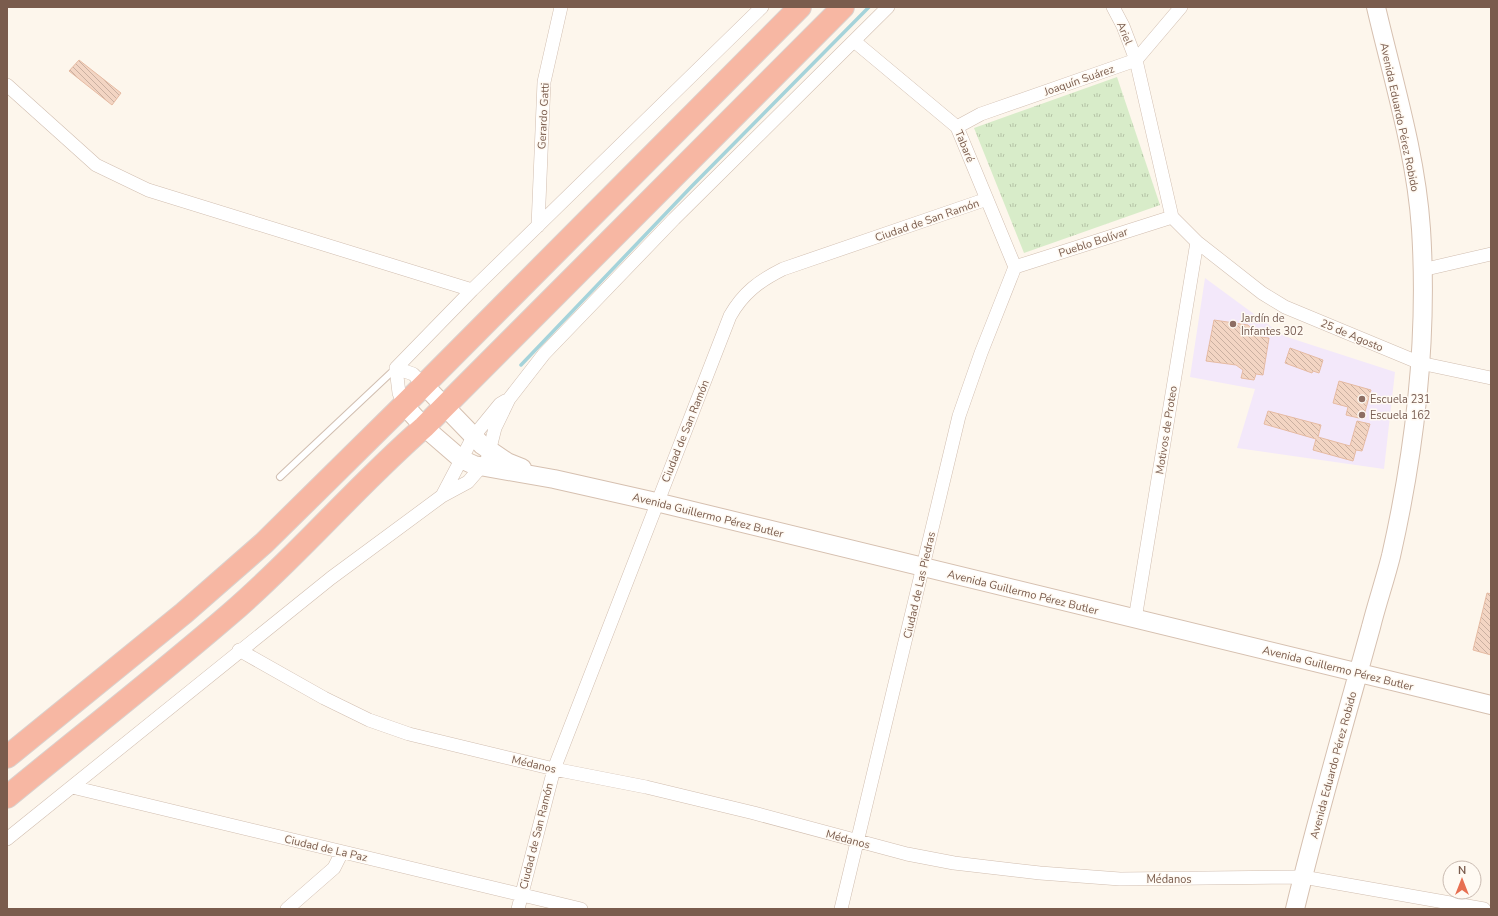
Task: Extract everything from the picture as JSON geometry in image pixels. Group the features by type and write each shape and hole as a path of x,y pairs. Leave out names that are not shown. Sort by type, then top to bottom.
{"highway":[{"path":"7,757 184,613 264,543 424,385 800,7"},
{"path":"7,797 230,614 284,564 400,448 424,427 843,7"}],"street":[{"name":"Gerardo Gatti","path":"538,226 544,82 561,7"},
{"path":"396,368 472,290 762,7"},
{"path":"7,839 239,650 331,578 442,496 468,482 486,459 495,428 509,399 544,354 674,219 888,7"},
{"name":"Ariel","path":"1113,7 1123,26 1136,60 1172,217"},
{"path":"1136,60 1180,7"},
{"name":"Avenida Eduardo Pérez Robido","path":"1295,909 1390,558 1408,464 1420,363 1422,270 1421,229 1411,157 1376,7"},
{"name":"Tabaré","path":"854,41 957,127 1015,267"},
{"name":"Joaquín Suárez","path":"957,127 981,114 1136,60"},
{"path":"7,85 96,165 148,190 472,290"},
{"name":"Ciudad de San Ramón","path":"518,909 554,769 656,502 730,316 739,300 764,278 783,269 987,199"},
{"name":"25 de Agosto","path":"1172,217 1198,242 1262,293 1285,307 1420,363 1491,378"},
{"name":"Pueblo Bolívar","path":"1015,267 1172,217"},
{"name":"Motivos de Proteo","path":"1135,619 1198,242"},
{"path":"1422,270 1491,254"},
{"name":"Ciudad de Las Piedras","path":"841,909 960,416 981,353 1015,267"},
{"path":"396,368 413,374 445,406 473,437 486,459"},
{"path":"396,368 399,393 404,405 424,427 461,459"},
{"path":"442,496 473,437 500,404 509,399"},
{"name":"Avenida Guillermo Pérez Butler","path":"461,459 486,459 554,479 656,502 1491,705"},
{"name":"Médanos","path":"239,650 324,698 368,720 409,734 554,769 654,789 754,813 858,842 954,863 1040,873 1104,878 1303,877 1484,909"},
{"name":"Ciudad de La Paz","path":"72,787 581,909"},
{"path":"287,909 334,868 342,852"}],"lane":[{"path":"280,477 396,368"}],"shaded area":[{"path":"1205,278 1284,336 1395,372 1384,469 1237,448 1255,389 1190,377"}],"green space":[{"path":"1117,77 1160,205 1024,253 974,128"}],"building":[{"path":"79,60 121,93 112,105 69,71"},
{"path":"1214,320 1248,325 1261,337 1269,338 1263,375 1256,374 1254,380 1241,378 1243,370 1236,365 1206,361"},
{"path":"1290,348 1323,360 1319,373 1313,371 1312,373 1285,363"},
{"path":"1339,381 1371,390 1363,419 1346,415 1348,407 1333,403"},
{"path":"1268,411 1321,425 1318,437 1350,446 1357,421 1370,424 1362,451 1356,450 1353,461 1313,450 1316,439 1264,424"},
{"path":"1487,593 1491,594 1491,655 1473,650"}],"waterway":[{"path":"521,365 692,186 869,7"}],"place":[{"name":"Jardín de Infantes 302","path":"1233,324"},
{"name":"Escuela 231","path":"1362,399"},
{"name":"Escuela 162","path":"1362,415"}]}
